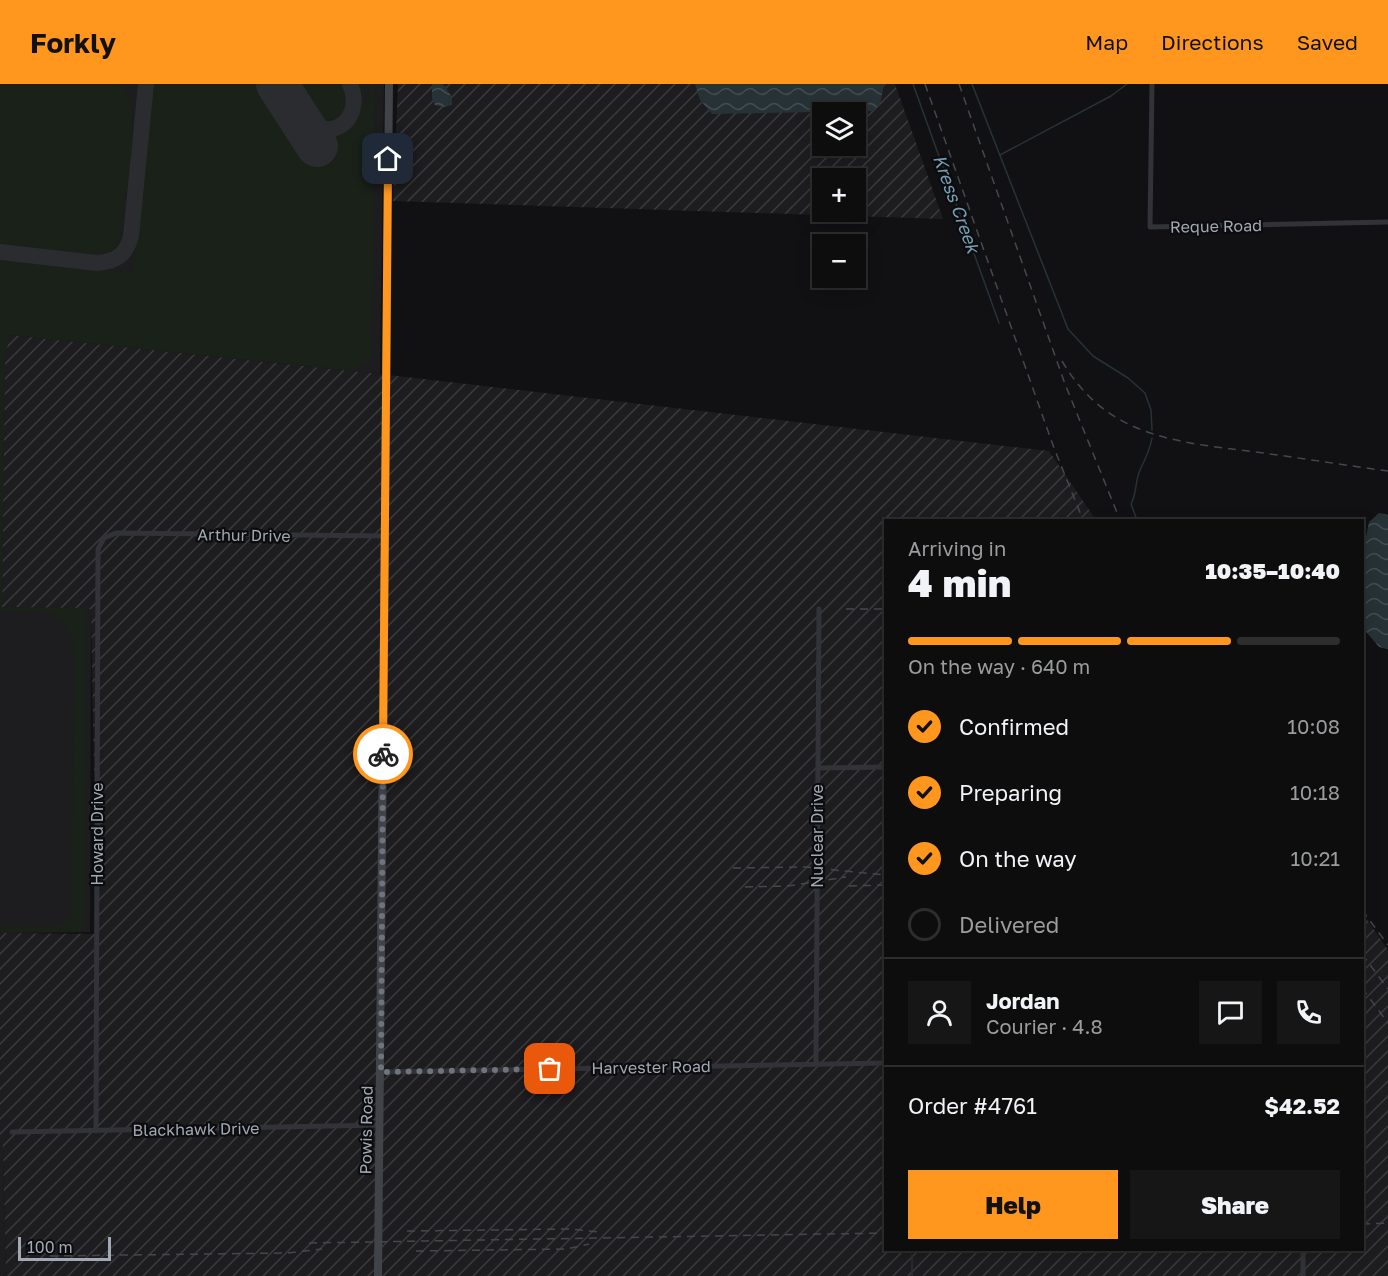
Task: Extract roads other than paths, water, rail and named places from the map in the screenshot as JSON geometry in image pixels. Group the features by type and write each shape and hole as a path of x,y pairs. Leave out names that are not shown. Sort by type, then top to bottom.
{"street":[{"name":"Powis Road","path":"378,1276 389,84"},
{"name":"Reque Road","path":"1152,84 1150,227 1388,222"},
{"name":"Arthur Drive","path":"104,538 116,533 385,536"},
{"name":"Howard Drive","path":"96,1131 99,549 104,538"},
{"name":"Nuclear Drive","path":"816,1064 819,609"},
{"path":"818,768 884,767"},
{"name":"Harvester Road","path":"381,1072 884,1063"},
{"name":"Blackhawk Drive","path":"12,1132 380,1125"},
{"path":"1303,1251 1303,1276"}],"water":[{"path":"432,84 443,84 452,97 452,105 444,107 435,105 432,98"},
{"path":"695,84 884,84 880,104 873,111 866,111 866,102 812,102 812,112 712,114 700,100"},
{"path":"1379,513 1388,515 1388,649 1379,647 1364,629 1364,546 1369,522"}],"waterway":[{"name":"Kress Creek","path":"913,84 999,323"},
{"path":"972,84 1068,329 1093,356 1128,378 1145,393 1151,410 1152,430"},
{"path":"1000,155 1111,96 1127,84"},
{"name":"Kress Creek","path":"1137,519 1131,504 1138,474 1149,451 1152,438"},
{"name":"Kress Creek","path":"912,1255 912,1276"}],"railway":[{"path":"925,84 1054,448 1083,519"},
{"path":"959,84 1065,384 1120,519"},
{"path":"1062,361 1080,387 1100,406 1122,421 1146,432 1199,444 1388,471"},
{"path":"846,609 884,609"},
{"path":"733,868 805,867 884,875"},
{"path":"745,887 788,886 846,877"},
{"path":"849,886 884,885"},
{"path":"1364,913 1388,945"},
{"path":"1364,957 1388,989"},
{"path":"1364,991 1388,1023"},
{"path":"1364,1224 1388,1223"},
{"path":"407,1231 571,1229 599,1232"},
{"path":"309,1243 884,1233"},
{"path":"416,1251 566,1249 589,1244"},
{"path":"50,1256 288,1253 322,1249"}]}
